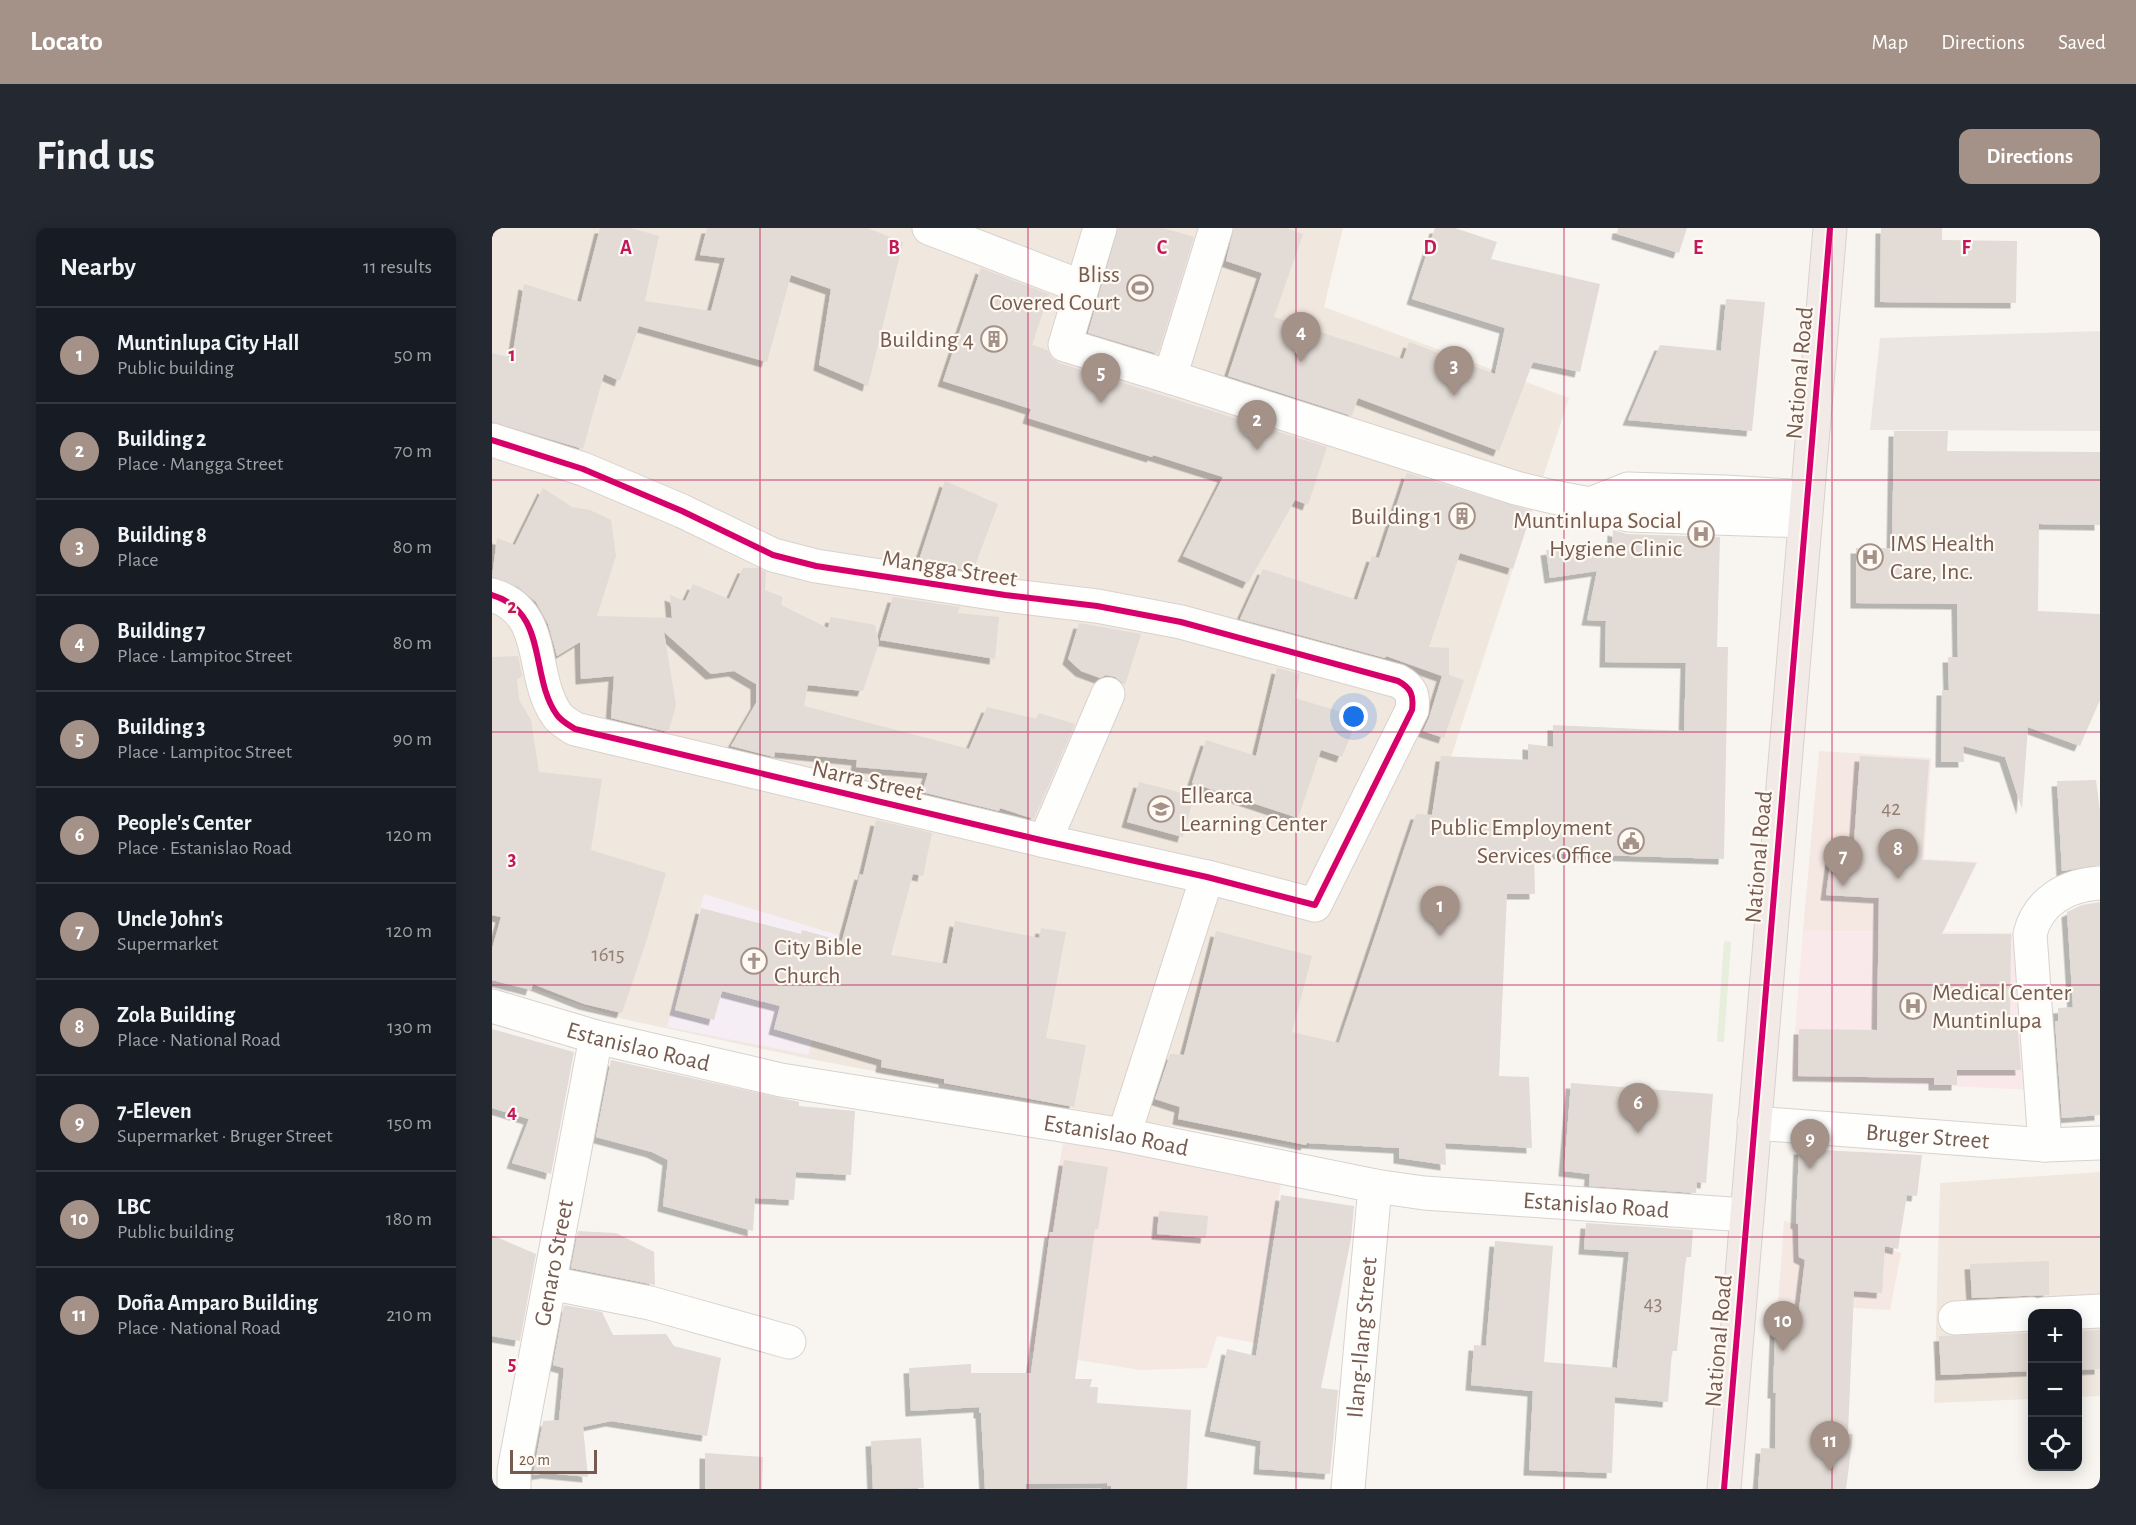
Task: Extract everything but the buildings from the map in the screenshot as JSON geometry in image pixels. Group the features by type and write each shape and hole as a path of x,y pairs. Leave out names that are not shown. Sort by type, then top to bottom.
{"highway":[{"name":"National Road","path":"1724,1489 1830,228"}],"street":[{"path":"929,228 1082,287"},
{"path":"1100,228 1065,345 1516,488 1628,515 1806,509"},
{"path":"1170,377 1216,228"},
{"name":"Mangga Street","path":"492,440 583,470 682,511 772,555 816,566 1005,595 1097,606 1181,622 1398,681 1407,686 1412,694 1412,710 1315,905"},
{"name":"Narra Street","path":"492,595 519,610 530,626 548,699 558,718 575,729 1045,841 1207,877 1315,905"},
{"path":"1045,841 1108,694"},
{"path":"1124,1135 1207,877"},
{"path":"2046,1144 2030,934 2033,920 2041,909 2055,897 2069,889 2100,883"},
{"name":"Estanislao Road","path":"492,1006 596,1037 782,1080 1124,1135 1375,1186 1424,1193 1746,1215"},
{"name":"Genaro Street","path":"514,1489 514,1471 596,1037"},
{"name":"Bruger Street","path":"1754,1123 2046,1144 2100,1143"},
{"name":"Ilang-Ilang Street","path":"1348,1489 1375,1186"},
{"path":"550,1282 650,1303 789,1342"},
{"path":"2082,1312 2100,1311"},
{"path":"1955,1318 2028,1314"}],"shaded area":[{"path":"492,228 1343,228 1324,307 1569,398 1429,824 1336,1042 1308,1148 1128,1119 810,1059 623,1019 492,975"},
{"path":"2100,331 2100,431 1870,430 1880,338"},
{"path":"1819,751 1931,758 1924,859 1978,862 1943,932 1803,931"},
{"path":"704,894 841,936 808,1055 667,1027"},
{"name":"Medical Center Muntinlupa","path":"1803,931 2025,933 2033,1090 1791,1079"},
{"path":"1063,1143 1181,1160 1281,1183 1255,1343 1217,1336 1207,1368 1140,1370 1028,1352"},
{"path":"2100,1172 2100,1396 2082,1397 2082,1309 2028,1309 2028,1399 1934,1403 1940,1183"},
{"path":"1784,1221 1901,1253 1890,1310 1778,1304"}],"green space":[{"path":"1724,941 1731,942 1724,1042 1717,1042"}],"cycle path":[{"path":"1724,1489 1830,228"},
{"path":"492,440 583,469 682,511 773,555 816,566 1005,595 1097,606 1181,622 1398,681 1411,692 1412,710 1315,905 1207,877 1045,841 575,729 559,717 549,699 530,630 522,615 510,603 492,595"}],"place":[{"name":"Bliss Covered Court","path":"1140,288"},
{"name":"Building 4","path":"994,339"},
{"name":"Building 7","path":"1301,362"},
{"name":"Building 8","path":"1454,396"},
{"name":"Building 3","path":"1101,403"},
{"name":"Building 2","path":"1257,450"},
{"name":"Building 1","path":"1462,516"},
{"name":"Muntinlupa Social Hygiene Clinic","path":"1701,534"},
{"name":"IMS Health Care, Inc.","path":"1870,557"},
{"name":"Ellearca Learning Center","path":"1161,809"},
{"name":"Public Employment Services Office","path":"1631,841"},
{"name":"Zola Building","path":"1898,879"},
{"name":"Uncle John's","path":"1843,886"},
{"name":"Muntinlupa City Hall","path":"1440,936"},
{"name":"City Bible Church","path":"754,961"},
{"name":"Medical Center Muntinlupa","path":"1913,1006"},
{"name":"People's Center","path":"1638,1133"},
{"name":"7-Eleven","path":"1810,1169"},
{"name":"LBC","path":"1783,1351"},
{"name":"Doña Amparo Building","path":"1830,1471"}]}
